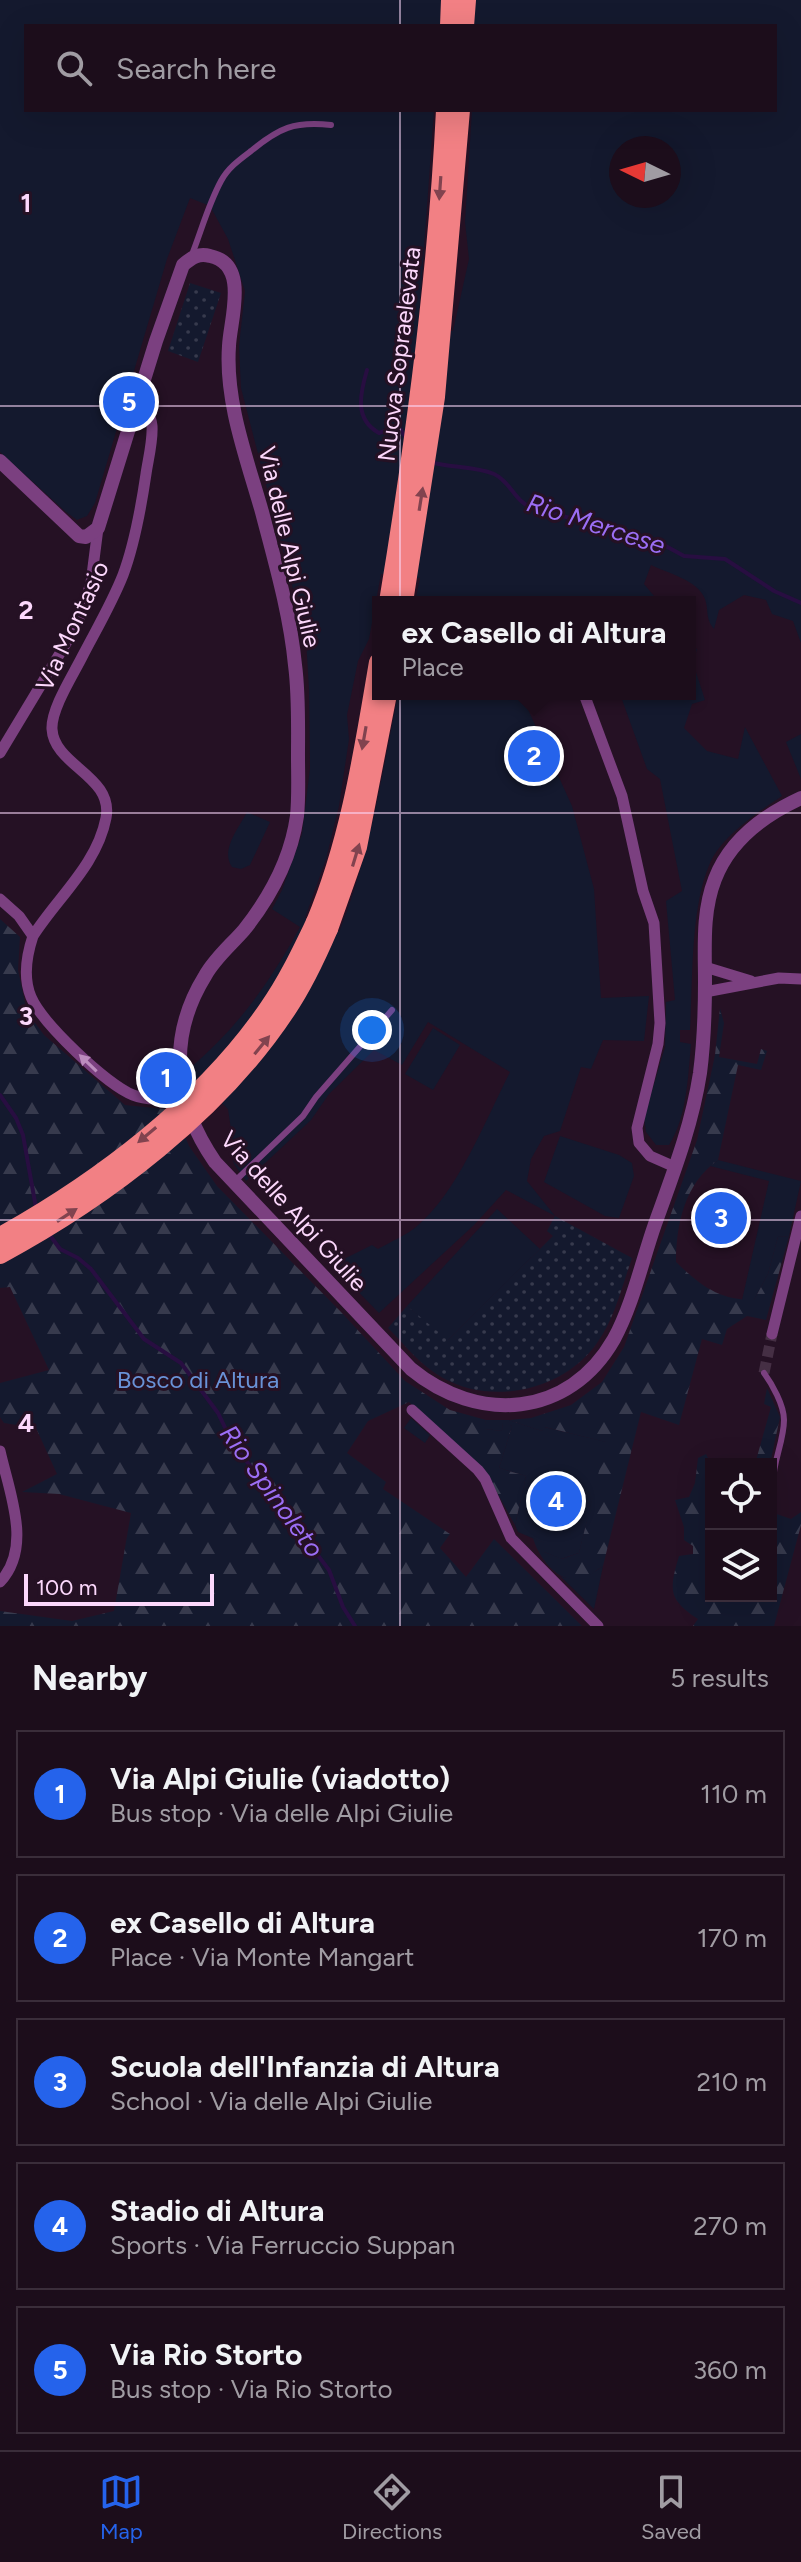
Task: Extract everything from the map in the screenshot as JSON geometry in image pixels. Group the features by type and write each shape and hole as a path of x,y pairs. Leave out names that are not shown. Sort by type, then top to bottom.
{"highway":[{"path":"449,24 450,0"},
{"path":"465,24 467,0"},
{"name":"Nuova Sopraelevata","path":"391,596 401,575 427,462 445,112"},
{"name":"Nuova Sopraelevata","path":"435,332 461,112"},
{"name":"Nuova Sopraelevata","path":"401,575 403,596"},
{"path":"0,1255 106,1188 212,1101 248,1062 288,1010 314,965 349,818 372,694"},
{"path":"0,1236 105,1168 211,1078 268,1008 322,926 358,847 387,700"}],"street":[{"name":"Via delle Alpi Giulie","path":"191,258 201,255 220,260 228,267 236,290 229,332 229,379 281,583 295,663 298,764 297,813 284,866 259,910 215,961 191,1001 181,1045 183,1098 201,1142 215,1162 411,1369 438,1389 462,1400 504,1406 532,1402 562,1391 591,1369 615,1336 675,1167 696,1097 704,1042 706,913 716,877 746,832 764,818 801,798"},
{"path":"0,753 77,625 91,583 98,528 179,274 191,258"},
{"name":"Via Montasio","path":"33,936 71,887 103,830 107,814 100,789 55,743 52,728 55,712 116,591 130,549 144,485 152,425 141,392"},
{"path":"0,461 79,536 86,537 98,528"},
{"path":"586,700 622,796 643,891 654,923 660,1023 658,1044 637,1128 639,1143 650,1156 675,1167"},
{"path":"0,899 19,916 33,936 27,961 30,996 81,1056 113,1084 134,1096 183,1098"},
{"path":"705,967 756,982"},
{"path":"705,992 756,982 801,979"},
{"path":"772,1334 801,1216"},
{"path":"412,1410 478,1470 511,1538 598,1626"},
{"path":"0,1451 14,1510 17,1547 9,1572 0,1582"}],"lane":[{"path":"191,258 220,181 229,168 269,135 282,129 298,124 331,125"},
{"path":"234,1182 303,1116 392,1010"},
{"path":"764,1373 784,1419 776,1458"}],"green space":[{"path":"0,0 801,0 801,643 793,621 772,614 766,600 744,595 719,610 714,629 701,592 681,578 651,565 644,584 654,596 416,596 420,578 381,574 377,596 372,596 369,639 358,661 347,715 349,739 339,806 326,859 305,918 339,932 367,844 397,700 524,700 572,806 594,889 601,998 649,996 644,1041 603,1040 591,1069 581,1067 560,1131 544,1136 531,1159 527,1181 555,1216 506,1190 474,1225 379,1313 332,1265 372,1245 378,1249 397,1239 416,1227 431,1212 458,1175 510,1072 428,1022 402,1065 374,1050 329,1094 311,1120 246,1181 234,1164 231,1153 228,1109 201,1090 189,1069 223,1037 251,1004 300,927 272,909 302,834 310,768 306,639 241,388 239,346 245,291 228,239 210,206 190,198 167,259 95,503 87,516 77,520 0,452","holes":["24,24 777,24 777,112 472,112 465,222 469,259 453,331 418,331 434,112 24,112"]},
{"path":"190,283 221,293 198,362 168,351"},
{"path":"696,672 705,700 692,704 684,728 707,751 738,759 745,727 782,796 723,843 710,863 704,881 696,923 690,1030 680,1030 680,1042 691,1044 686,1096 680,1122 669,1145 656,1145 646,1132 644,1118 665,1047 666,1002 675,1000 666,901 682,891 660,779 647,769 622,700 696,700"},
{"path":"801,734 801,779 786,742"},
{"path":"247,812 270,822 250,865 241,869 232,867 228,853"},
{"name":"Bosco di Altura","path":"0,919 20,937 18,970 27,1012 44,1035 125,1105 174,1110 189,1146 217,1186 405,1381 450,1410 486,1420 485,1429 502,1431 503,1422 512,1426 499,1468 526,1476 515,1525 485,1471 409,1402 368,1421 347,1453 386,1482 383,1489 450,1534 440,1548 466,1577 494,1539 582,1626 0,1626 0,1611 72,1621 114,1611 131,1513 59,1494 22,1492 57,1474 36,1428 4,1423 0,1417 0,1383 49,1370 10,1287 0,1288"},
{"path":"720,1008 724,1023 719,1057 757,1064 761,1049 767,1051 761,1070 738,1065 718,1160 690,1192 678,1233 676,1262 711,1290 754,1300 768,1274 778,1237 789,1236 766,1320 747,1316 727,1329 722,1345 702,1339 679,1425 641,1412 603,1566 586,1577 568,1578 552,1570 533,1538 545,1543 544,1552 562,1559 579,1553 606,1442 545,1427 542,1431 509,1420 531,1418 571,1405 602,1382 624,1347 697,1140 715,1055"},
{"path":"433,1028 460,1045 433,1090 405,1074"},
{"path":"560,1136 619,1155 632,1163 634,1176 619,1218 605,1216 544,1182"},
{"path":"718,1160 801,1181 789,1236 778,1237 768,1274 754,1300 742,1300 769,1181 710,1166"},
{"path":"497,1209 540,1249 447,1341 407,1306"},
{"path":"555,1216 632,1258 609,1323 583,1359 566,1372 526,1389 505,1392 463,1386 428,1368 388,1328 407,1306 448,1340 553,1236 547,1231"},
{"path":"767,1388 780,1417 771,1458 757,1458 771,1407 764,1404"},
{"path":"411,1418 430,1435 425,1443 404,1428"},
{"path":"486,1420 509,1420 542,1431 544,1427 607,1442 579,1553 561,1559 544,1552 544,1543 518,1532 515,1525 526,1476 499,1468 512,1426 503,1423 502,1431 484,1429"},
{"path":"706,1454 708,1458 705,1458 705,1602 777,1602 777,1514 791,1519 801,1512 801,1525 774,1626 693,1626 698,1619 676,1599 673,1586 679,1556 693,1554 693,1546 684,1540 684,1527 675,1500 689,1497 695,1483 698,1458"},
{"path":"603,1566 594,1609 560,1576 572,1579 583,1577"}],"waterway":[{"name":"Rio Mercese","path":"367,370 361,397 366,421 379,433 400,429 407,439"},
{"name":"Rio Mercese","path":"430,462 494,474 532,508 593,524 629,540 662,544 684,556 725,559 774,591 801,603"},
{"name":"Rio Spinoleto","path":"0,1095 16,1118 23,1135 36,1208"},
{"name":"Rio Spinoleto","path":"49,1234 60,1249 91,1269 144,1339 181,1363 218,1413 232,1442 329,1570 343,1607 355,1626"}],"tunnel":[{"path":"764,1373 772,1334"}],"place":[{"name":"Via Rio Storto","path":"129,402"},
{"name":"ex Casello di Altura","path":"534,756"},
{"name":"Via Alpi Giulie (viadotto)","path":"166,1078"},
{"name":"Scuola dell'Infanzia di Altura","path":"721,1218"},
{"name":"Stadio di Altura","path":"556,1501"}]}
